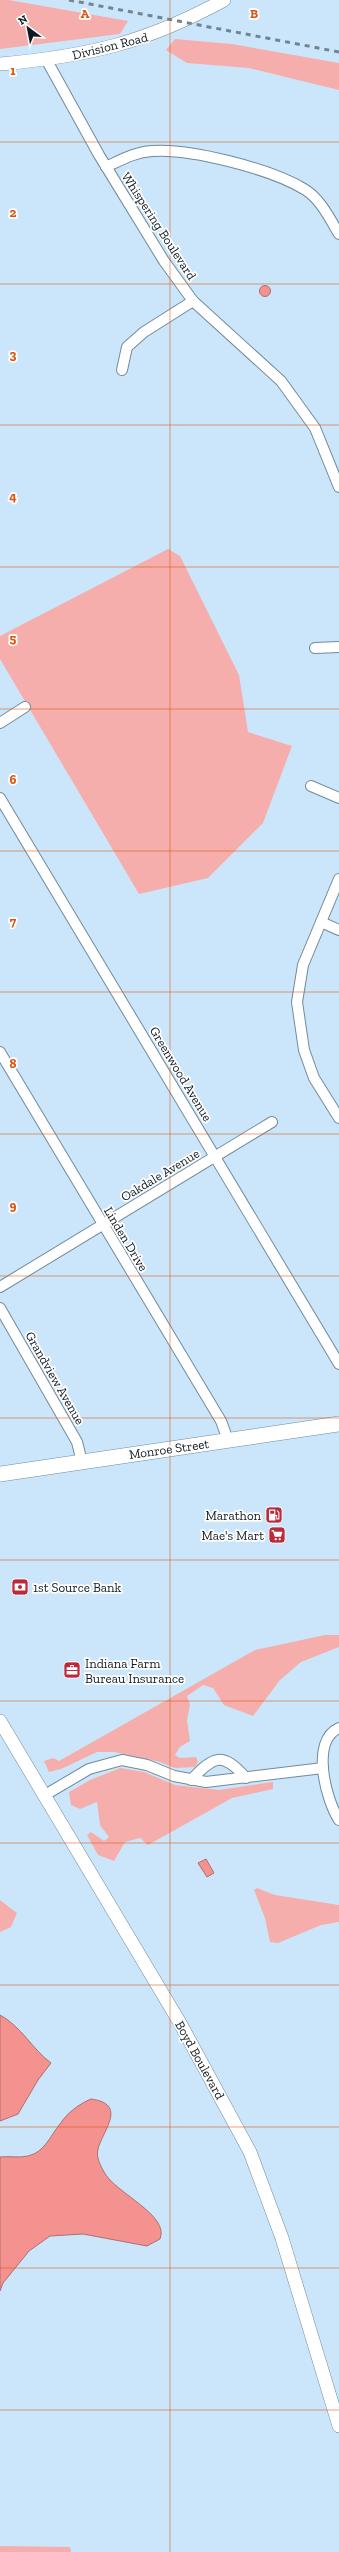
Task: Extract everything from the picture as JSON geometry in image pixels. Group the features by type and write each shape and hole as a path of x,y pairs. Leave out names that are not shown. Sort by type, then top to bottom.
{"main road":[{"name":"Monroe Street","path":"0,1474 339,1424"}],"street":[{"name":"Division Road","path":"0,64 65,57 106,49 155,34 224,0"},
{"name":"Whispering Boulevard","path":"46,59 106,167 164,261 193,300 282,381 315,428 334,460 339,487"},
{"path":"106,167 128,156 151,151 175,152 252,166 305,189 322,207 339,234"},
{"path":"122,370 127,347 144,332 193,300"},
{"path":"315,648 339,647"},
{"path":"0,723 25,707"},
{"path":"311,786 339,798"},
{"name":"Greenwood Avenue","path":"0,798 339,1364"},
{"path":"339,879 303,965 298,989 297,1013 304,1050 314,1078 339,1118"},
{"path":"321,922 339,930"},
{"name":"Linden Drive","path":"0,1052 221,1421 228,1440"},
{"name":"Oakdale Avenue","path":"0,1287 272,1122"},
{"name":"Grandview Avenue","path":"0,1308 77,1442 82,1462"},
{"name":"Boyd Boulevard","path":"0,1721 191,2043 250,2152 282,2238 339,2426"},
{"path":"339,1728 326,1741 323,1768 330,1798 339,1820"},
{"path":"191,1780 212,1760 222,1758 234,1764 246,1778"},
{"path":"45,1795 89,1769 122,1760 148,1765 174,1776 206,1782 323,1768"}],"shaded area":[{"path":"0,0 9,0 128,21 120,34 0,49"},
{"path":"175,39 232,44 339,63 339,90 249,68 187,63 166,50"},
{"path":"265,285 269,287 271,291 269,295 265,297 261,295 259,291 261,287"},
{"path":"168,549 180,556 239,675 248,732 292,746 263,823 208,878 139,894 0,659 0,636"},
{"path":"325,1635 339,1635 339,1647 301,1662 280,1680 253,1716 224,1705 213,1688 203,1685 187,1696 190,1705 187,1720 190,1741 180,1747 175,1755 180,1758 196,1757 198,1762 195,1767 175,1768 160,1762 114,1752 97,1752 61,1769 49,1772 44,1761 53,1758 59,1761 255,1650"},
{"path":"120,1768 144,1772 175,1785 219,1790 273,1782 273,1789 232,1798 148,1845 140,1838 125,1842 114,1861 98,1855 87,1835 91,1832 104,1841 109,1837 100,1825 97,1802 80,1809 71,1805 69,1792 90,1780"},
{"path":"206,1859 214,1873 207,1877 198,1863"},
{"path":"257,1888 275,1895 339,1905 339,1922 321,1925 278,1943 270,1942 265,1918 254,1890"},
{"path":"0,1900 17,1913 11,1927 0,1932"},
{"path":"0,2015 15,2026 51,2063 38,2080 18,2114 0,2121"},
{"path":"91,2099 102,2102 108,2106 111,2112 108,2126 98,2149 98,2158 101,2166 110,2180 140,2204 157,2221 161,2230 160,2239 147,2246 83,2234 50,2236 29,2251 3,2283 0,2291 0,2157 25,2157 39,2151 47,2143 66,2116 82,2103"},
{"path":"0,2546 70,2547 71,2552 0,2552"}],"railway":[{"path":"69,0 339,52"}],"place":[{"name":"Marathon","path":"274,1515"},
{"name":"Mae's Mart","path":"277,1535"},
{"name":"1st Source Bank","path":"20,1587"},
{"name":"Indiana Farm Bureau Insurance","path":"72,1670"}]}
